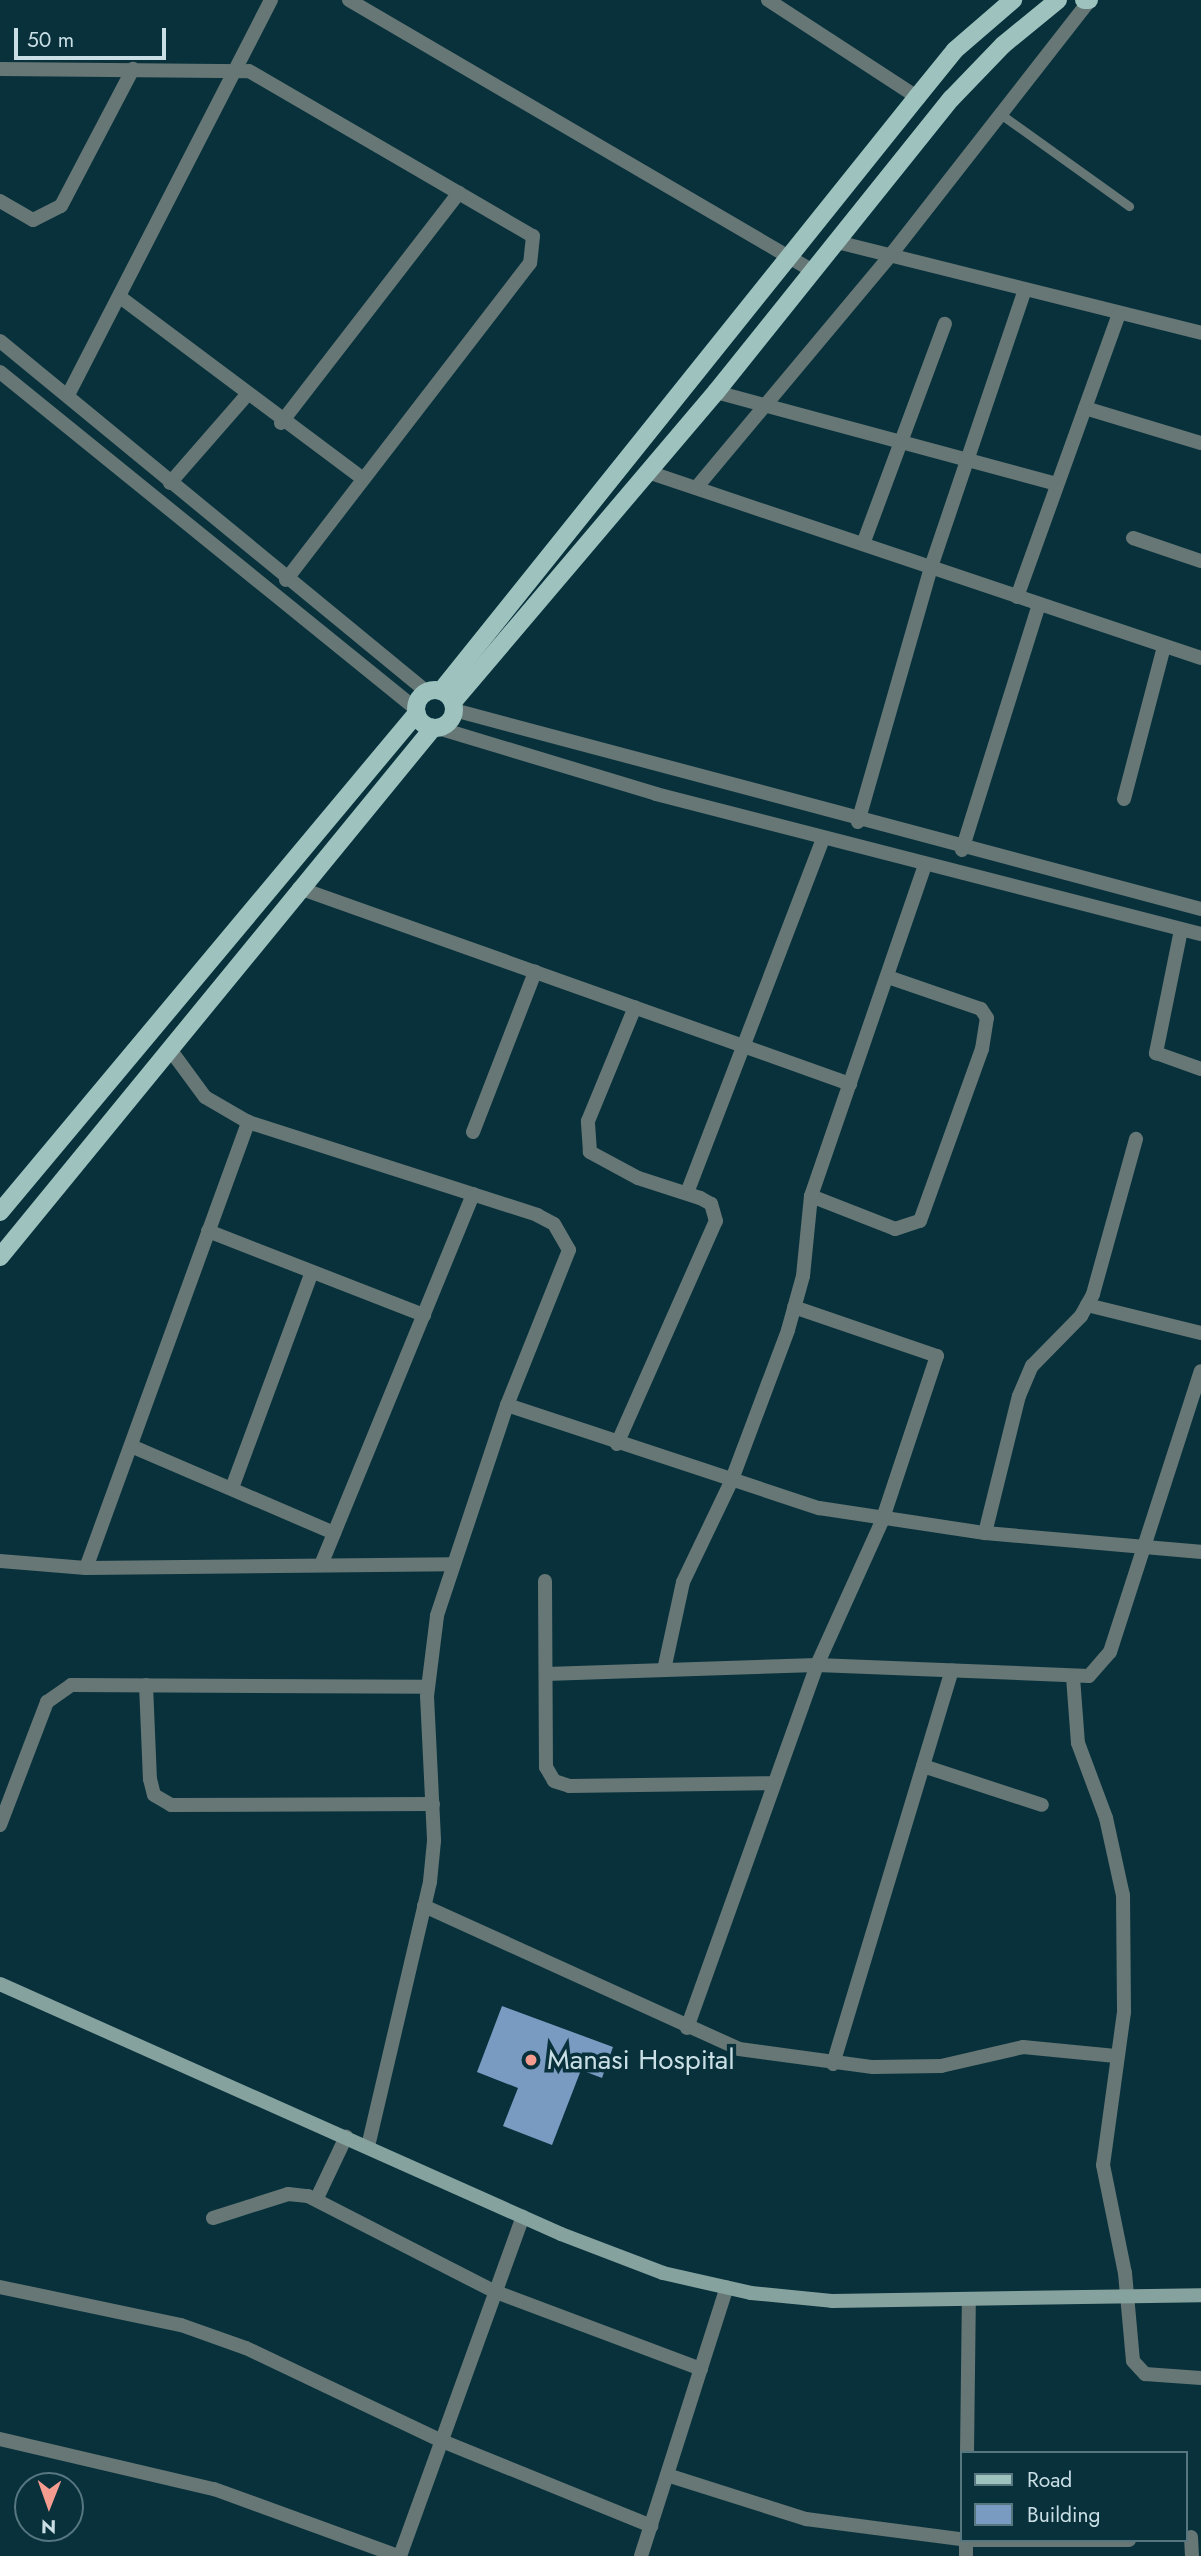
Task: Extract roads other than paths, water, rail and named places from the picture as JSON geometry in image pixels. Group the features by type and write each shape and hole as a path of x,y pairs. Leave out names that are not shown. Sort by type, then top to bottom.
{"main road":[{"path":"0,1256 299,888 436,728 444,699 790,255 917,97 956,50 1013,0"},
{"path":"0,1212 416,711 444,699 648,472 716,392 951,99 1003,45 1058,0"},
{"path":"1084,0 1092,0"},
{"path":"416,711 436,728"},
{"path":"0,1984 523,2217 663,2273 727,2287 832,2301 969,2300 1127,2294 1201,2295"}],"street":[{"path":"68,395 240,68 271,0"},
{"path":"349,0 790,255 813,271"},
{"path":"768,0 917,97"},
{"path":"696,488 893,252 999,113 1092,0"},
{"path":"0,69 240,68 533,236 534,253 286,580"},
{"path":"0,201 33,220 56,211 133,69"},
{"path":"281,424 459,193"},
{"path":"837,242 893,252 1025,290 1201,333"},
{"path":"858,822 931,567 1025,290"},
{"path":"120,297 281,424 362,478"},
{"path":"1017,597 1119,314"},
{"path":"863,544 945,324"},
{"path":"0,341 68,395 286,580 444,699 858,822 1201,909"},
{"path":"0,372 416,711"},
{"path":"716,392 1057,484"},
{"path":"170,483 246,396"},
{"path":"1085,408 1201,443"},
{"path":"648,472 1201,658"},
{"path":"1133,538 1201,561"},
{"path":"962,850 1039,604"},
{"path":"1124,799 1164,646"},
{"path":"436,728 823,838 1201,934"},
{"path":"687,1193 823,838"},
{"path":"664,1670 683,1582 731,1482 794,1307 811,1196 925,864"},
{"path":"299,888 850,1084"},
{"path":"1181,930 1156,1053 1201,1069"},
{"path":"473,1132 534,972"},
{"path":"811,1196 895,1229 920,1221 982,1049 987,1018 981,1009 888,977"},
{"path":"617,1444 715,1231 711,1204 687,1193 638,1178 590,1152 588,1121 635,1007"},
{"path":"169,1048 205,1097 248,1122 473,1194 554,1224 569,1250 507,1405 452,1564 428,1687 433,1804 424,1906 368,2146"},
{"path":"86,1568 248,1122"},
{"path":"985,1533 1032,1366 1087,1305 1136,1139"},
{"path":"321,1565 473,1194"},
{"path":"208,1231 424,1315"},
{"path":"232,1488 312,1272"},
{"path":"1087,1305 1201,1333"},
{"path":"687,2028 817,1665 882,1521 937,1356 794,1307"},
{"path":"546,1674 817,1665 1073,1677 1099,1670 1110,1652 1201,1371"},
{"path":"507,1405 731,1482 882,1521 1201,1552"},
{"path":"131,1446 334,1533"},
{"path":"0,1561 86,1568 452,1564"},
{"path":"545,1581 546,1767 554,1781 569,1786 774,1783"},
{"path":"833,2064 952,1671"},
{"path":"1073,1677 1079,1743 1106,1818 1124,1895 1127,1958 1103,2165 1127,2294 1136,2369 1201,2378"},
{"path":"0,1825 47,1702 57,1691 146,1685 428,1687"},
{"path":"146,1685 150,1779 154,1795 171,1805 433,1804"},
{"path":"923,1766 1042,1805"},
{"path":"424,1906 687,2028 739,2049 833,2064 941,2066 1023,2046 1116,2056"},
{"path":"317,2199 346,2137"},
{"path":"213,2218 288,2194 317,2199 496,2292 701,2369"},
{"path":"0,2440 214,2489 399,2556 523,2217"},
{"path":"0,2287 220,2339 442,2441 650,2526"},
{"path":"641,2556 727,2287"},
{"path":"967,2451 969,2300"},
{"path":"667,2475 806,2519 960,2539"},
{"path":"1192,2537 1192,2556"},
{"path":"990,2542 1079,2549 1118,2542"}],"lane":[{"path":"999,113 1129,206"}],"place":[{"name":"Manasi Hospital","path":"531,2060"}]}
